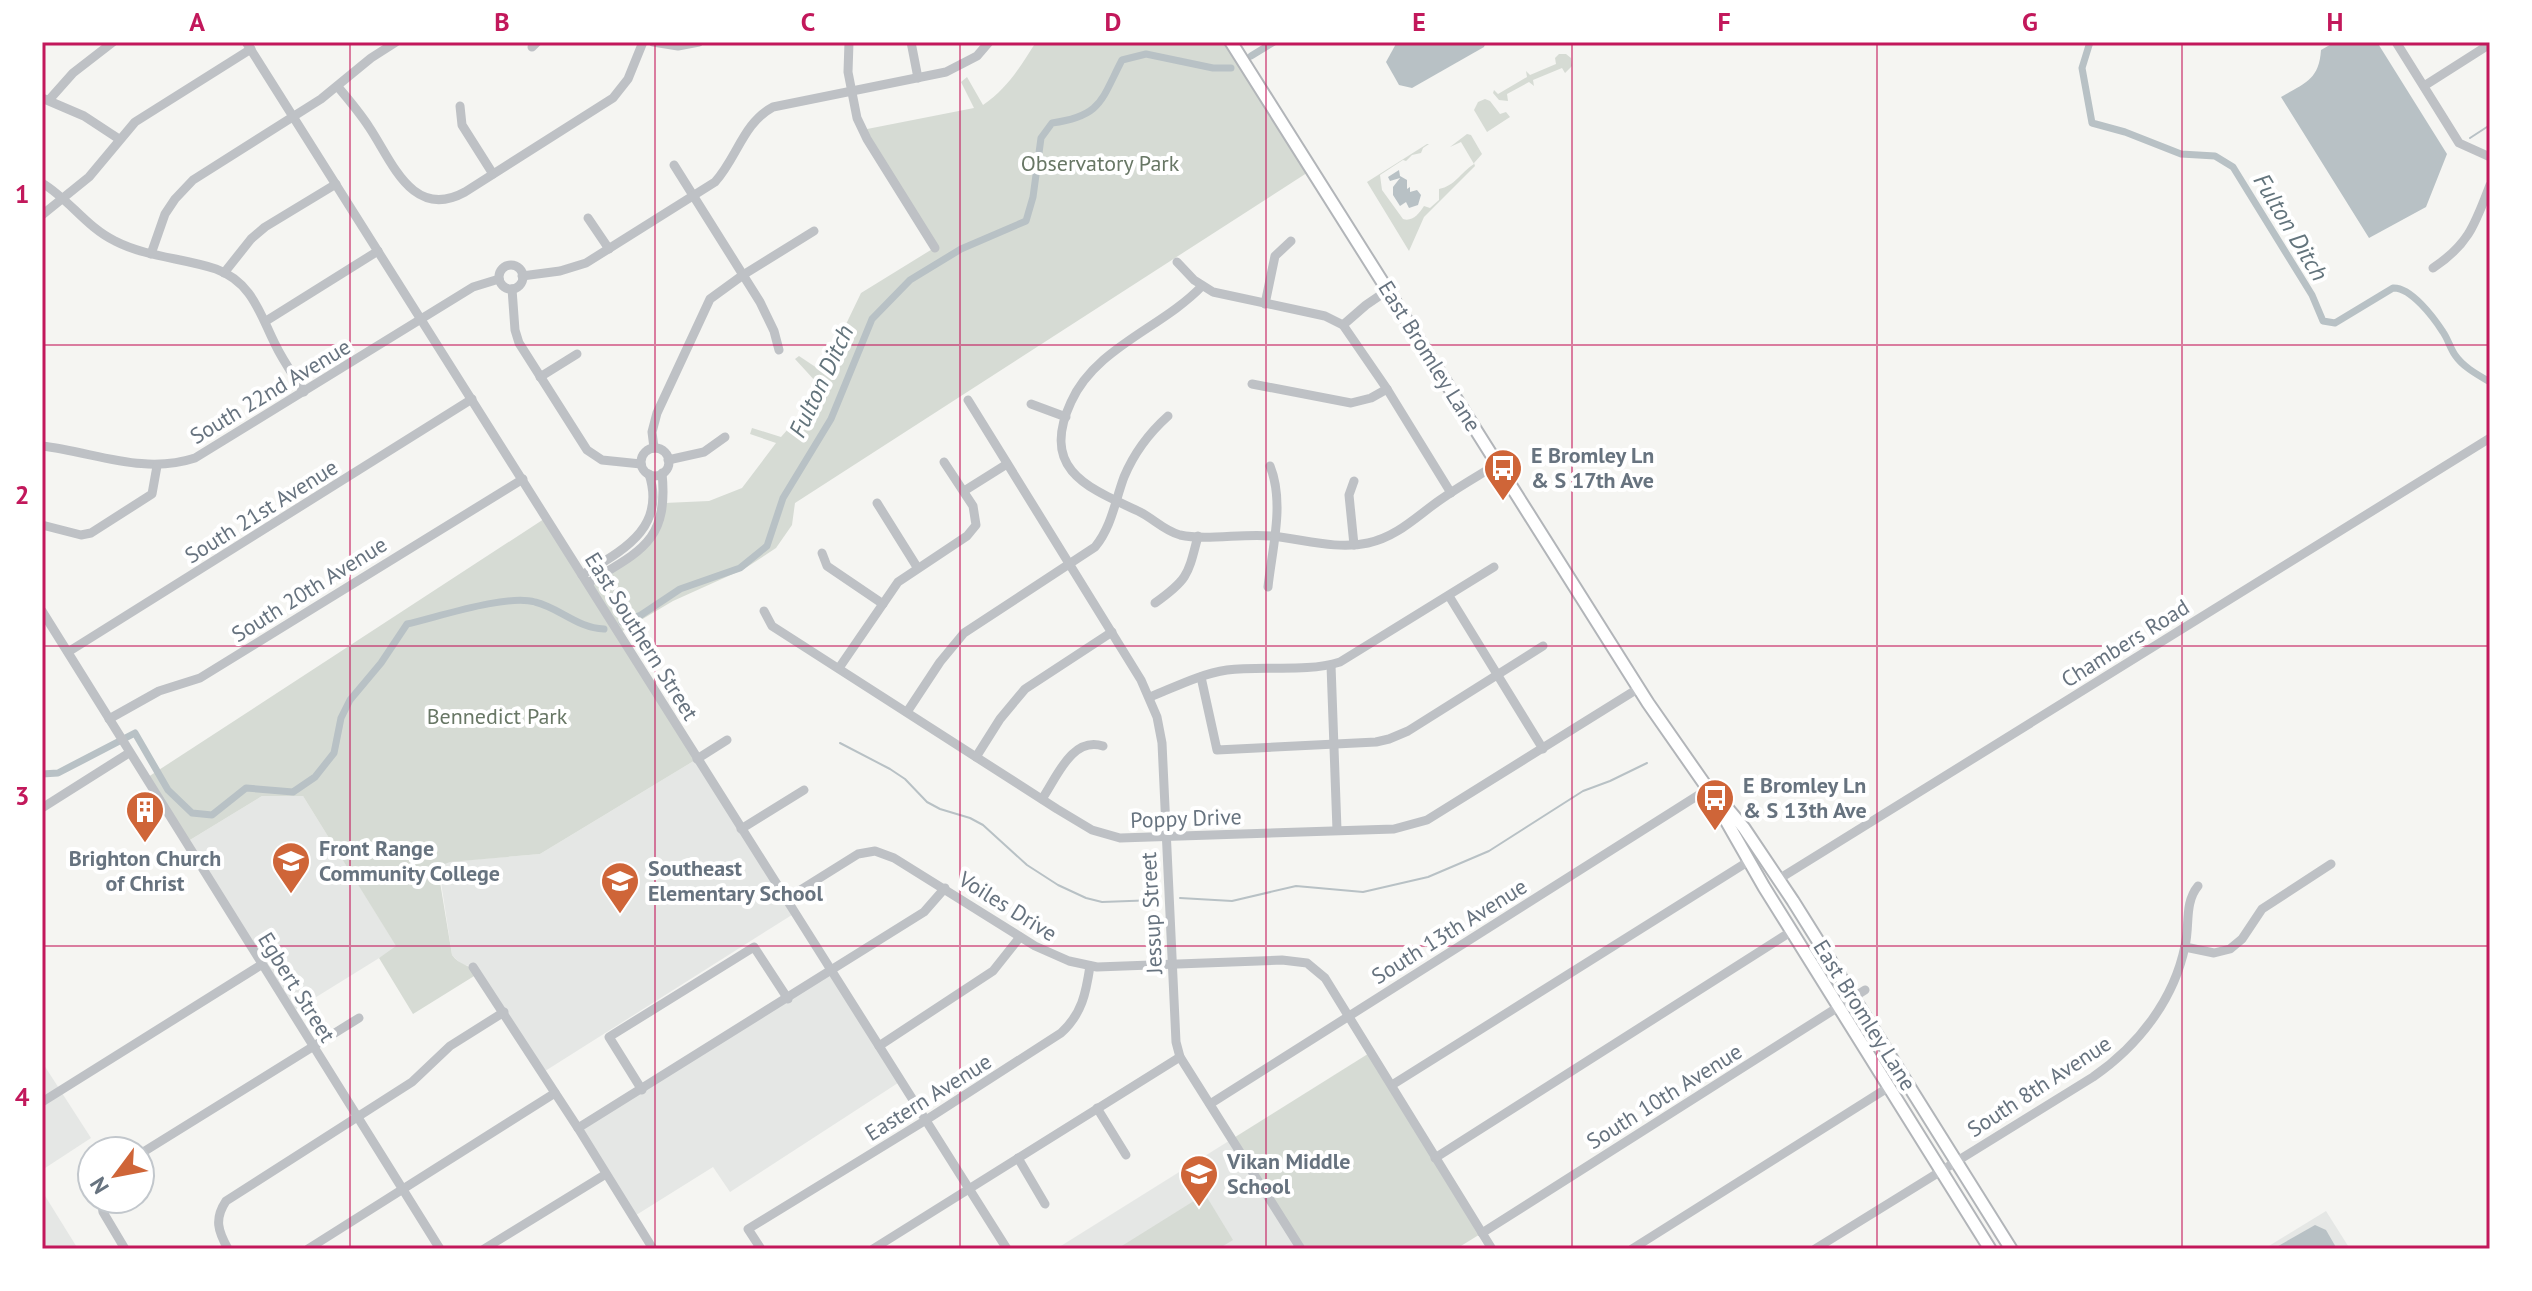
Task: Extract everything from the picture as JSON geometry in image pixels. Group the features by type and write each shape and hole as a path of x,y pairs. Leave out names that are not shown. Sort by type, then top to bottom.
{"main road":[{"name":"East Bromley Lane","path":"1231,42 1639,688 1708,789 1776,906 1990,1249"},
{"name":"East Bromley Lane","path":"1708,789 1739,821 1779,879 1961,1158 2011,1249"},
{"path":"1728,825 1768,877 1779,879 1773,890 1776,906"}],"street":[{"path":"113,42 85,62 46,99 84,116 119,139"},
{"path":"151,254 161,223 181,191 202,173 338,87 371,58 396,42"},
{"path":"338,87 368,125 403,181 428,203 458,196 613,98 628,79 643,42"},
{"path":"653,42 672,46 699,42"},
{"path":"849,42 850,92 857,118 935,248"},
{"path":"911,42 918,78"},
{"path":"522,276 572,268 609,249 715,182 737,152 745,132 763,112 783,104 946,72 977,56 989,42"},
{"path":"2396,42 2459,143 2490,157"},
{"path":"2424,86 2490,44"},
{"path":"42,215 89,177 119,139 146,115 248,46"},
{"name":"East Southern Street","path":"248,46 1007,1249"},
{"path":"460,106 462,125 493,174"},
{"path":"674,165 768,317 779,350"},
{"path":"42,183 106,236 151,254 224,273 248,291 266,321 276,347 304,392"},
{"path":"224,273 255,235 336,184"},
{"path":"2433,268 2452,255 2468,238 2490,185"},
{"path":"588,218 609,249"},
{"path":"654,448 652,432 657,413 710,299 814,231"},
{"path":"1265,304 1272,264 1280,250 1291,241"},
{"path":"266,321 378,251"},
{"path":"1177,262 1202,286 1228,297 1330,317 1343,325 1387,389 1451,493"},
{"path":"509,265 517,267 522,276 521,284 512,289 504,287 499,279 502,269 509,265"},
{"name":"South 22nd Avenue","path":"42,446 129,463 157,466 182,463 203,454 473,287 499,279"},
{"path":"1202,286 1183,305 1099,364 1082,384 1066,417 1060,440 1070,470 1091,489 1182,535 1274,536 1354,545 1392,534 1497,464"},
{"path":"512,289 519,343 587,450 602,460 641,464 649,474 653,500 646,525 627,547 585,579"},
{"path":"1343,325 1388,290"},
{"path":"540,377 577,354"},
{"path":"1252,384 1345,403 1364,401 1387,389"},
{"name":"South 21st Avenue","path":"68,652 472,399"},
{"name":"Jessup Street","path":"968,400 1150,697 1162,743 1175,1037 1180,1057 1301,1249"},
{"path":"1031,404 1066,417"},
{"path":"907,712 940,662 964,633 1070,565 1101,539 1136,452 1154,428 1168,416"},
{"path":"668,460 704,452 725,437"},
{"name":"Chambers Road","path":"1779,879 2490,438"},
{"path":"641,464 646,451 654,448 663,450 668,460"},
{"path":"585,579 633,555 653,535 662,514 662,473 668,460"},
{"path":"839,668 898,582 980,524 973,506 944,462"},
{"path":"964,491 1007,464"},
{"path":"42,525 81,535 91,533 152,494 157,466"},
{"path":"1268,587 1277,498 1270,466"},
{"path":"649,474 662,473"},
{"name":"South 20th Avenue","path":"109,719 159,691 200,678 523,479"},
{"path":"1354,481 1349,495 1354,545"},
{"path":"877,503 917,567"},
{"path":"1155,603 1188,574 1198,536"},
{"path":"822,553 827,566 883,604"},
{"path":"1150,697 1201,677 1234,669 1331,665 1346,660 1494,567"},
{"path":"1449,596 1543,749"},
{"name":"Egbert Street","path":"42,611 440,1249"},
{"name":"Poppy Drive","path":"764,611 772,626 1042,799 1099,833 1130,839 1402,828 1427,820 1639,688"},
{"path":"976,757 1000,719 1025,689 1112,632"},
{"path":"1201,677 1217,750 1376,742 1397,736 1543,646"},
{"path":"1331,665 1337,830"},
{"path":"697,759 727,740"},
{"path":"1042,799 1076,749 1088,743 1103,746"},
{"path":"42,808 127,749"},
{"name":"South 13th Avenue","path":"1210,1104 1708,789"},
{"path":"741,829 804,790"},
{"name":"Voiles Drive","path":"786,899 852,857 869,851 887,854 1054,956 1090,966 1295,960 1307,963 1322,973 1349,1016"},
{"path":"1392,1085 1749,861"},
{"path":"2185,947 2214,953 2230,949 2242,939 2254,918 2266,906 2331,864"},
{"name":"South 8th Avenue","path":"1815,1249 2093,1077 2139,1039 2161,1006 2176,975 2185,947 2190,896 2198,886"},
{"path":"578,1128 924,912 945,888"},
{"path":"1435,1158 1792,931"},
{"path":"879,1046 993,971 1020,937"},
{"path":"642,1090 609,1037 754,947 788,999"},
{"path":"42,1102 261,965"},
{"name":"Eastern Avenue","path":"761,1249 748,1229 1061,1033 1074,1020 1083,1004 1090,966"},
{"path":"473,967 653,1249"},
{"name":"South 10th Avenue","path":"1482,1233 1865,990"},
{"path":"227,1249 218,1225 219,1212 226,1201 412,1082 450,1046 504,1012"},
{"path":"1349,1016 1492,1249"},
{"path":"156,1144 359,1018"},
{"path":"873,1249 1180,1057"},
{"path":"1632,1249 1889,1087"},
{"path":"308,1249 555,1093"},
{"path":"1097,1108 1126,1155"},
{"path":"1018,1158 1045,1204"},
{"path":"484,1249 606,1174"},
{"path":"105,1215 125,1249"}],"shaded area":[{"path":"1397,42 1486,42 1484,47 1412,88 1399,85 1386,62"},
{"path":"2335,42 2377,42 2447,154 2426,207 2369,238 2281,97 2309,80 2317,68 2321,50"},
{"path":"1399,170 1400,176 1407,180 1407,189 1410,187 1410,192 1417,190 1421,195 1418,205 1409,208 1406,202 1400,206 1393,195 1393,187 1400,178 1390,181 1388,177"},
{"name":"Southeast Elementary School","path":"697,759 795,913 542,1073 473,967 461,964 452,955 439,869 446,862 540,854"},
{"name":"Front Range Community College","path":"262,796 303,796 397,947 292,1012 185,843"},
{"path":"832,972 901,1081 730,1192 713,1167 633,1217 578,1128"},
{"path":"42,1062 89,1135 76,1135 76,1148 42,1170"},
{"name":"Vikan Middle School","path":"1232,1139 1301,1249 1056,1249"},
{"path":"42,1191 78,1249 42,1249"},
{"path":"2326,1211 2350,1249 2264,1249"},
{"path":"2315,1225 2326,1230 2337,1249 2273,1249"}],"green space":[{"path":"1036,42 1231,42 1313,169 795,503 792,525 776,548 744,569 673,601 619,633 697,759 540,854 442,865 439,876 452,955 479,973 413,1014 379,958 396,946 303,796 262,796 185,843 145,779 547,517 588,583 646,543 664,503 709,501 742,488 776,443 750,434 752,428 781,437 804,411 817,383 795,359 799,356 823,372 861,293 934,248 862,130 974,108 961,82 967,77 983,105 1007,84"},
{"path":"1559,54 1571,58 1572,66 1565,73 1562,68 1533,80 1534,86 1529,82 1507,94 1508,101 1499,100 1493,93 1494,90 1498,94 1527,77 1526,71 1530,75 1556,64 1555,58"},
{"path":"1485,99 1500,114 1506,112 1510,117 1487,132 1474,110 1478,102"},
{"path":"1467,134 1471,135 1482,154 1475,166 1424,217 1409,251 1367,182 1429,144 1421,153 1412,155 1380,175 1382,190 1403,219 1412,218 1424,206 1430,208 1439,200 1439,189 1453,182 1474,164 1461,142 1450,147"},
{"path":"1371,1052 1482,1233 1456,1249 1301,1249 1232,1139"},
{"path":"1205,1194 1233,1240 1218,1249 1117,1249"}],"waterway":[{"name":"Fulton Ditch","path":"1251,56 1274,42"},
{"name":"Fulton Ditch","path":"2090,42 2082,68 2092,123 2181,154 2215,156 2233,167 2312,295 2323,321 2335,323 2393,288 2400,289 2428,312 2462,363 2490,382"},
{"name":"Fulton Ditch","path":"622,622 641,615 680,589 740,568 767,546 783,498 831,419 872,319 910,280 961,249 1026,221 1033,197 1041,138 1052,123 1091,111 1104,96 1122,60 1146,54 1213,68 1231,68"},
{"path":"2470,138 2490,125"},
{"name":"Fulton Ditch","path":"42,774 58,773 135,733 168,790 192,813 212,815 246,788 293,792 315,777 334,753 341,718 350,700 381,663 407,624 490,604 522,600 544,605 585,625 604,629"},
{"path":"840,743 905,779 927,802 983,825 1027,865 1058,885 1102,902 1157,900"},
{"path":"1180,898 1232,901 1296,886 1363,892 1428,877 1489,851 1583,791 1647,763"}],"place":[{"name":"E Bromley Ln & S 17th Ave","path":"1503,502"},
{"name":"E Bromley Ln & S 13th Ave","path":"1715,832"},
{"name":"Brighton Church of Christ","path":"145,844"},
{"name":"Front Range Community College","path":"291,895"},
{"name":"Southeast Elementary School","path":"620,915"},
{"name":"Vikan Middle School","path":"1199,1208"}],"park label":[{"name":"Observatory Park","path":"1100,163"},
{"name":"Bennedict Park","path":"497,716"}]}
